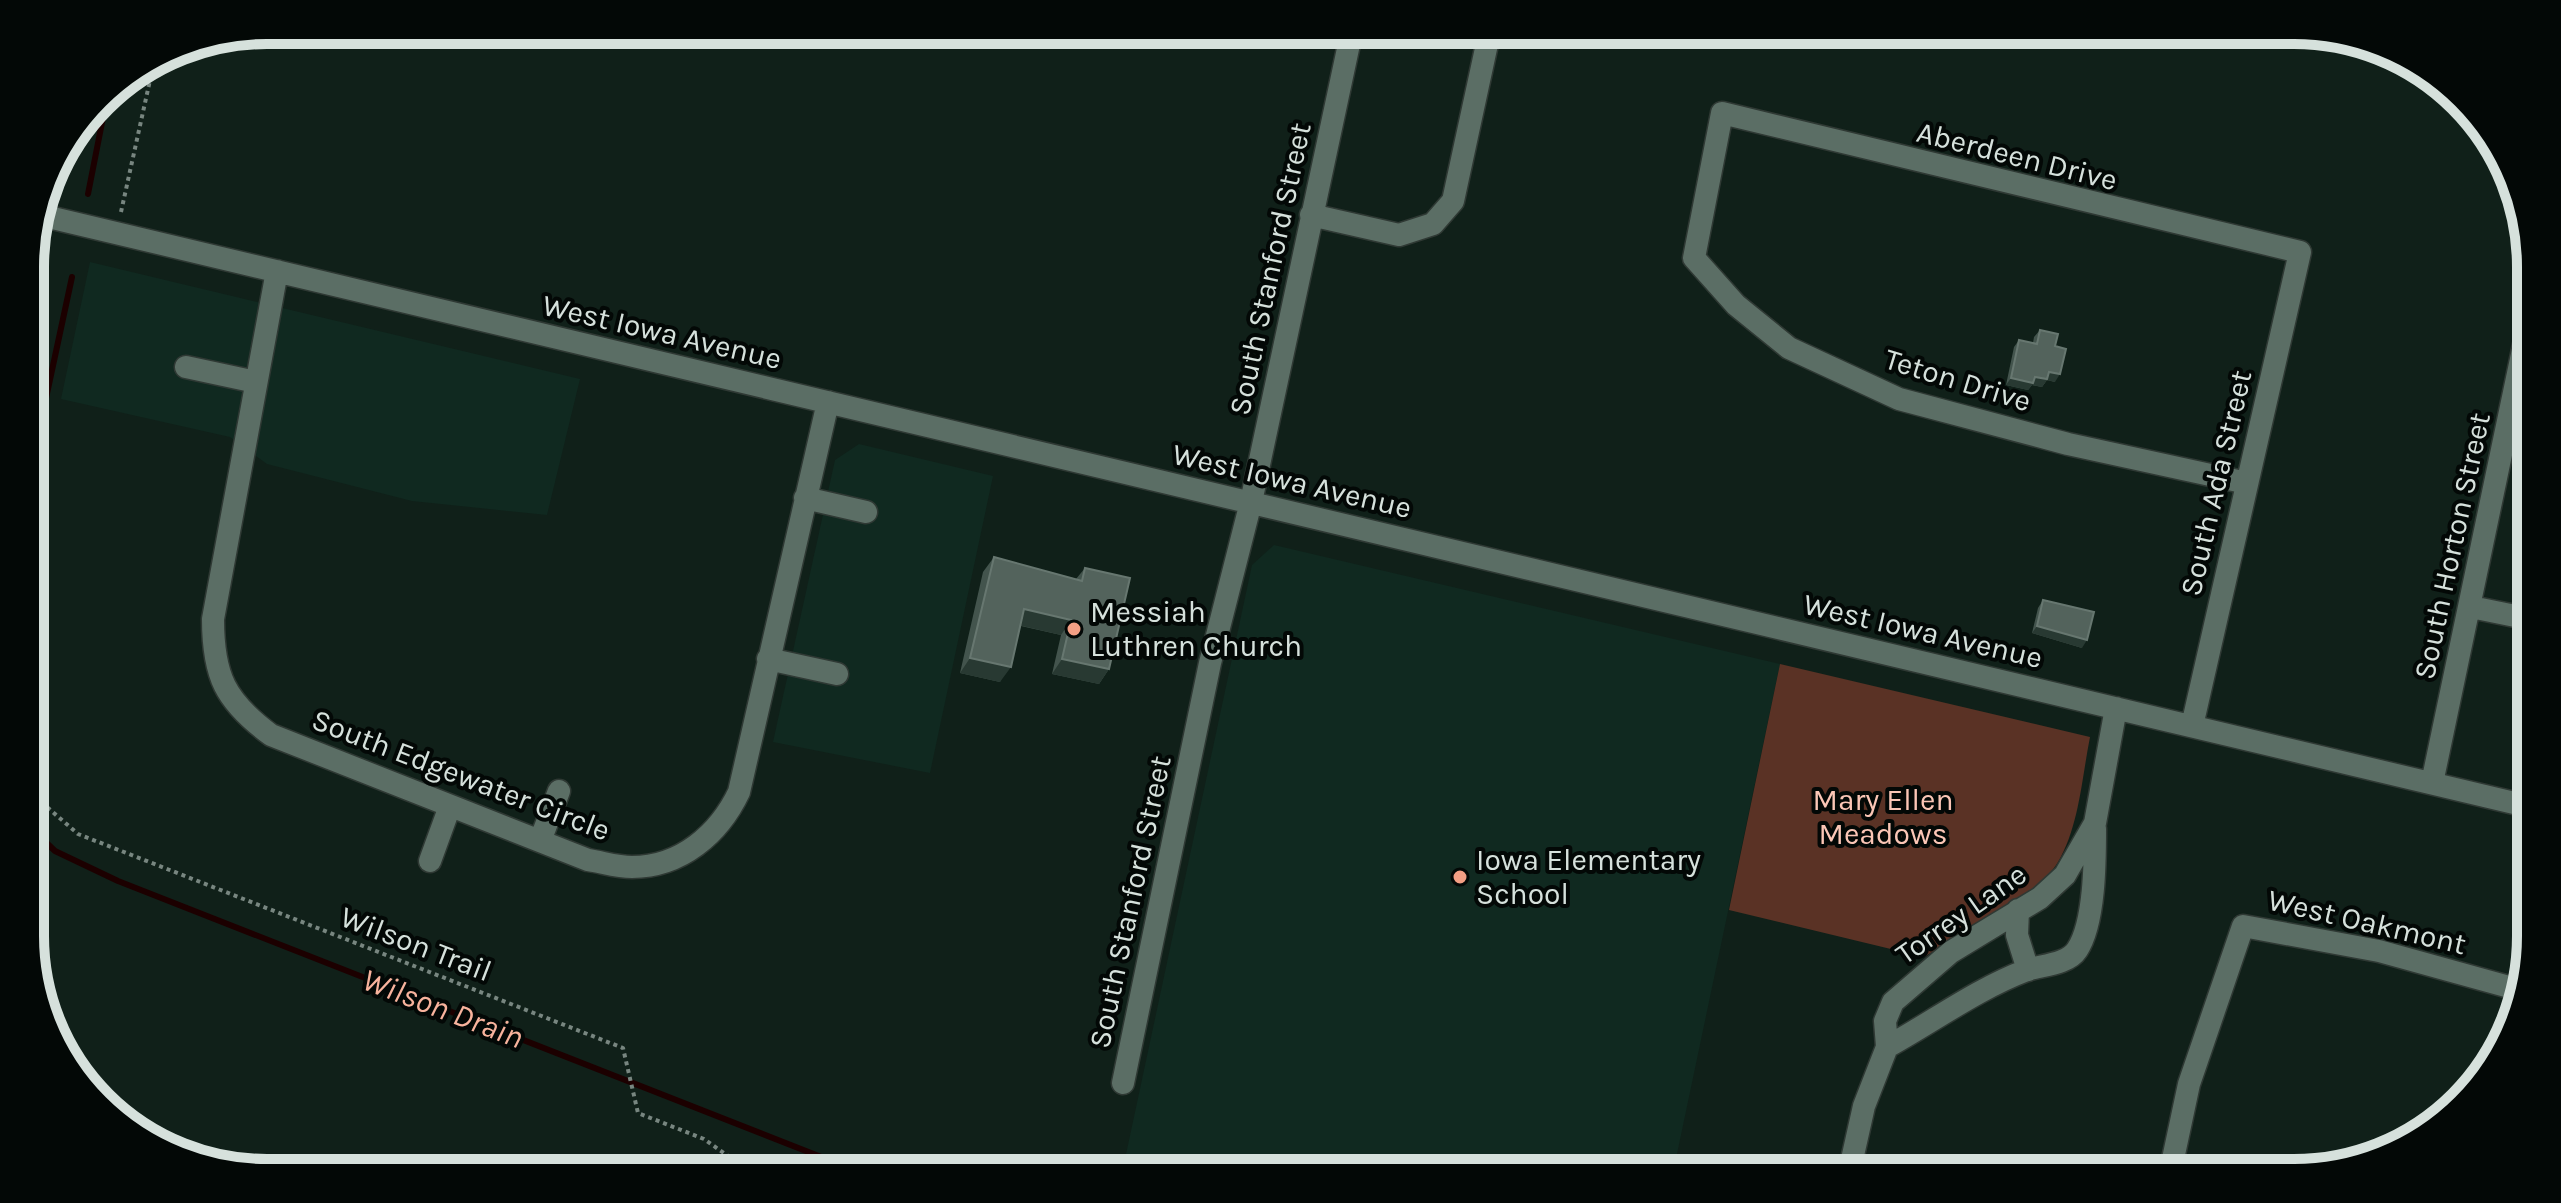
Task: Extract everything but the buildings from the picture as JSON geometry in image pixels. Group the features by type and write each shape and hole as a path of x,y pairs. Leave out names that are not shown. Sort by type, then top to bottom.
{"street":[{"name":"South Stanford Street","path":"1123,1083 1210,663 1251,502 1349,44"},
{"path":"1311,215 1399,235 1433,224 1453,201 1487,44"},
{"name":"Aberdeen Drive","path":"1722,113 2300,252"},
{"name":"Teton Drive","path":"1722,113 1694,258 1736,305 1789,348 1899,399 2068,444 2247,483"},
{"name":"West Iowa Avenue","path":"50,217 2517,804"},
{"name":"South Ada Street","path":"2192,726 2300,252"},
{"name":"South Edgewater Circle","path":"277,271 213,619 213,657 228,693 249,718 271,735 588,860 632,867 677,857 708,838 728,815 739,792 828,402"},
{"path":"186,367 256,382"},
{"name":"South Horton Street","path":"2432,783 2517,380"},
{"path":"805,498 866,512"},
{"path":"2471,607 2517,616"},
{"path":"768,659 837,674"},
{"name":"Torrey Lane","path":"1852,1159 1864,1106 1887,1047 1885,1021 1893,1002 1951,952 2040,898 2065,875 2095,823 2116,708"},
{"path":"540,841 559,791"},
{"path":"430,861 450,806"},
{"path":"1887,1047 1949,1007 2028,970 2072,957 2079,948 2092,888 2095,823"},
{"path":"2018,910 2017,935 2028,970"},
{"name":"West Oakmont","path":"2173,1159 2189,1084 2243,926 2379,951 2511,987"}],"path":[{"path":"107,211 121,214 151,77"},
{"name":"Wilson Trail","path":"44,804 78,834 623,1048 638,1113 704,1139 732,1159"}],"shaded area":[{"path":"90,262 580,379 547,515 412,501 267,464 230,437 61,399"},
{"path":"859,444 993,476 930,773 773,742 835,460"},
{"name":"Iowa Elementary School","path":"1274,545 1780,664 1676,1159 1125,1159 1252,565"}],"green space":[{"name":"Mary Ellen Meadows","path":"1780,664 2090,737 2075,818 2058,862 2033,890 1924,957 1729,910"}],"waterway":[{"name":"Wilson Drain","path":"88,194 103,115"},
{"name":"Wilson Drain","path":"44,407 72,277"},
{"name":"Wilson Drain","path":"44,840 55,851 118,881 826,1159"}],"place":[{"name":"Messiah Luthren Church","path":"1074,629"},
{"name":"Iowa Elementary School","path":"1460,877"}]}
